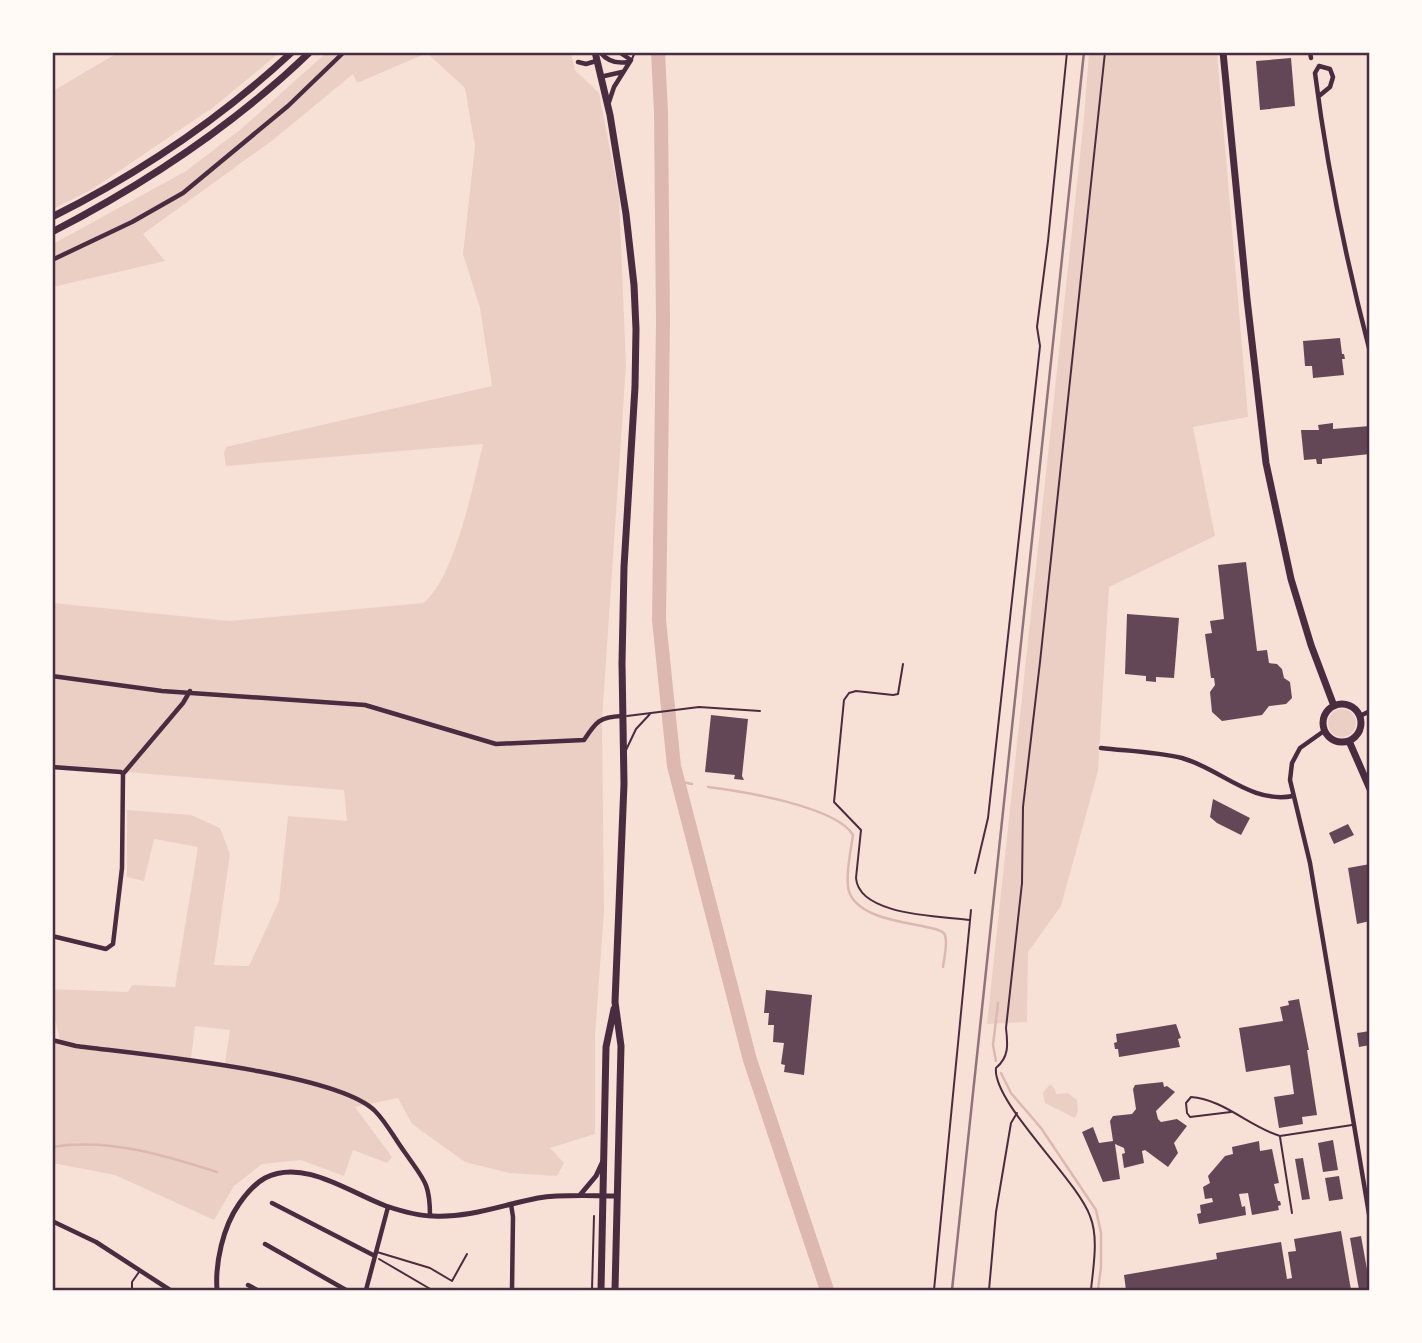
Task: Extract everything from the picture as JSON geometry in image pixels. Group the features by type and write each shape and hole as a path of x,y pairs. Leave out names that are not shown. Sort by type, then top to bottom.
{"main road":[{"path":"52,217 99,194 184,140 292,52"},
{"path":"52,232 106,204 185,154 251,104 310,52"},
{"path":"1223,52 1266,463 1291,579 1311,645 1334,706"},
{"path":"595,57 608,106 626,214 636,329 624,567 624,758 615,1002 606,1047 603,1161 599,1196 601,1290"},
{"path":"1349,705 1360,716 1359,733 1349,741 1331,740 1324,731 1323,717 1326,711 1334,706 1349,705"},
{"path":"1349,741 1370,789"},
{"path":"615,1002 621,1046 615,1290"}],"street":[{"path":"52,260 132,222 183,193 288,106 344,52"},
{"path":"600,52 608,60 630,61"},
{"path":"619,52 630,61"},
{"path":"578,62 586,64 595,57"},
{"path":"608,106 614,87 630,61"},
{"path":"1319,96 1330,87 1333,77 1332,71 1324,66 1319,66 1315,73 1328,168 1353,288 1370,352"},
{"path":"600,77 622,72"},
{"path":"52,676 162,691 365,705 496,744 584,740 596,723 604,718 622,716"},
{"path":"52,936 106,949 113,944 122,869 123,774 183,704 190,691"},
{"path":"1360,716 1370,711"},
{"path":"1324,731 1306,743 1295,755 1290,780 1310,863 1370,1220"},
{"path":"1101,748 1180,758 1194,762 1261,795 1282,798 1293,796"},
{"path":"52,767 123,774"},
{"path":"52,1040 76,1046 224,1066 306,1082 353,1098 374,1110 422,1177 430,1192 430,1216"},
{"path":"580,1195 596,1176 603,1161"},
{"path":"217,1290 218,1260 235,1210 246,1194 267,1177 285,1173 308,1175 329,1181 388,1207 430,1216 467,1215 538,1198 617,1196"},
{"path":"272,1203 375,1254"},
{"path":"511,1204 512,1290"},
{"path":"366,1290 388,1207"},
{"path":"52,1221 96,1242 170,1290"},
{"path":"265,1244 346,1290"},
{"path":"248,1285 257,1290"}],"lane":[{"path":"630,61 635,52"},
{"path":"975,873 988,818 1040,346 1037,327 1067,52"},
{"path":"903,664 898,694 856,691 849,693 844,700 834,802 861,830 856,878 861,893 890,909 970,920"},
{"path":"622,716 682,708 760,710"},
{"path":"624,758 636,729 651,713"},
{"path":"934,1290 971,910"},
{"path":"1231,1112 1190,1117 1185,1103 1191,1097 1199,1097 1231,1112 1269,1133 1280,1136 1353,1125"},
{"path":"1280,1136 1292,1213"},
{"path":"375,1254 430,1268 452,1280 467,1254"},
{"path":"132,1290 132,1282 139,1271"}],"path":[{"path":"1091,1290 1094,1238 1090,1215 1017,1113 996,1081 995,1075 996,1068 1005,1061 1008,1046 1006,1028 1022,883 1023,807 1104,52"},
{"path":"989,1290 996,1212 1011,1123 1017,1113"},
{"path":"592,1290 599,1196"},
{"path":"375,1254 389,1266 432,1290"}],"shaded area":[{"path":"119,52 279,53 215,106 91,190 53,209 53,91"},
{"path":"326,53 427,53 357,83 353,74 273,140 143,234 165,261 53,287 53,244 186,171 241,129"},
{"path":"427,53 571,53 575,70 599,93 619,196 626,365 602,720 604,911 595,1036 595,1134 550,1148 564,1163 557,1176 509,1173 465,1162 412,1124 398,1098 355,1107 392,1157 387,1163 353,1150 344,1176 301,1160 262,1164 234,1186 214,1220 115,1175 53,1163 53,1043 61,1045 53,1011 52,989 128,992 132,985 175,987 198,847 154,839 144,881 127,877 127,810 191,815 220,828 230,854 214,965 249,966 279,901 288,816 347,821 344,790 53,766 53,603 229,621 423,603 434,591 444,574 461,530 483,444 226,466 224,453 226,447 492,386 480,308 463,254 475,146 465,88","holes":["195,1026 230,1030 225,1063 191,1058"]},
{"path":"1089,53 1217,53 1248,417 1193,427 1215,536 1109,587 1098,771 1061,906 1028,952 1027,1022 987,1024 1084,118"},
{"path":"1342,709 1352,713 1356,723 1352,733 1342,737 1332,733 1328,723 1332,713"},
{"path":"1050,1084 1056,1094 1068,1093 1077,1100 1078,1111 1075,1118 1045,1103 1043,1093"}],"building":[{"path":"1291,58 1295,106 1260,110 1256,61"},
{"path":"1340,338 1345,359 1342,359 1344,375 1313,378 1312,366 1305,366 1303,341"},
{"path":"1333,423 1333,429 1370,426 1370,454 1322,459 1322,464 1317,464 1316,459 1304,460 1301,430 1319,430 1318,425"},
{"path":"1246,562 1257,651 1267,650 1269,663 1277,664 1282,669 1284,678 1290,682 1292,698 1286,704 1269,706 1262,715 1222,721 1212,712 1210,692 1215,685 1214,678 1211,678 1205,634 1212,633 1210,621 1224,619 1218,565"},
{"path":"1127,614 1179,618 1174,678 1156,677 1156,682 1146,681 1146,676 1125,674"},
{"path":"711,715 748,719 742,776 744,780 734,779 735,775 705,772"},
{"path":"1213,799 1250,818 1241,835 1210,817"},
{"path":"1348,824 1354,835 1334,844 1329,833"},
{"path":"1370,864 1370,921 1357,924 1348,868"},
{"path":"766,990 812,995 804,1075 784,1072 785,1065 781,1064 784,1043 773,1042 774,1025 768,1025 769,1013 764,1013"},
{"path":"1299,999 1317,1115 1302,1117 1303,1124 1279,1128 1274,1097 1294,1094 1290,1065 1246,1072 1239,1028 1283,1021 1280,1007 1289,1005 1288,1001"},
{"path":"1176,1024 1181,1038 1178,1039 1180,1047 1119,1057 1118,1049 1115,1049 1116,1034"},
{"path":"1370,1031 1370,1045 1359,1047 1357,1033"},
{"path":"1163,1082 1164,1087 1167,1086 1175,1092 1156,1111 1158,1119 1161,1122 1177,1119 1187,1126 1174,1143 1178,1153 1168,1167 1145,1150 1142,1151 1144,1163 1124,1168 1124,1148 1115,1144 1120,1179 1103,1182 1082,1132 1093,1127 1099,1143 1113,1141 1110,1121 1113,1116 1132,1114 1136,1109 1133,1089 1135,1085"},
{"path":"1333,1140 1338,1170 1323,1172 1318,1143"},
{"path":"1259,1141 1260,1151 1272,1149 1279,1183 1274,1184 1281,1205 1278,1206 1279,1210 1252,1215 1248,1193 1239,1194 1246,1215 1199,1224 1197,1214 1201,1213 1200,1205 1213,1202 1212,1198 1205,1199 1203,1187 1210,1183 1208,1176 1225,1156 1233,1154 1232,1147"},
{"path":"1303,1158 1310,1199 1302,1200 1295,1159"},
{"path":"1339,1176 1343,1199 1329,1201 1325,1178"},
{"path":"1341,1231 1351,1290 1126,1290 1124,1275 1217,1259 1216,1253 1281,1242 1287,1279 1292,1278 1288,1252 1296,1251 1294,1239"},
{"path":"1361,1236 1370,1290 1359,1290 1350,1238"}],"waterway":[{"path":"658,52 663,322 659,620 674,766 750,1060 827,1290"},
{"path":"678,781 692,784"},
{"path":"708,787 808,808 843,825 853,835 848,874 850,894 858,905 870,912 940,931 946,939 943,967"},
{"path":"996,1061 993,1045 998,1003"},
{"path":"1001,1073 1011,1093 1041,1128 1096,1210 1101,1233 1098,1290"},
{"path":"52,1147 115,1146 157,1154 217,1172"}],"railway":[{"path":"952,1290 1084,52"}]}
